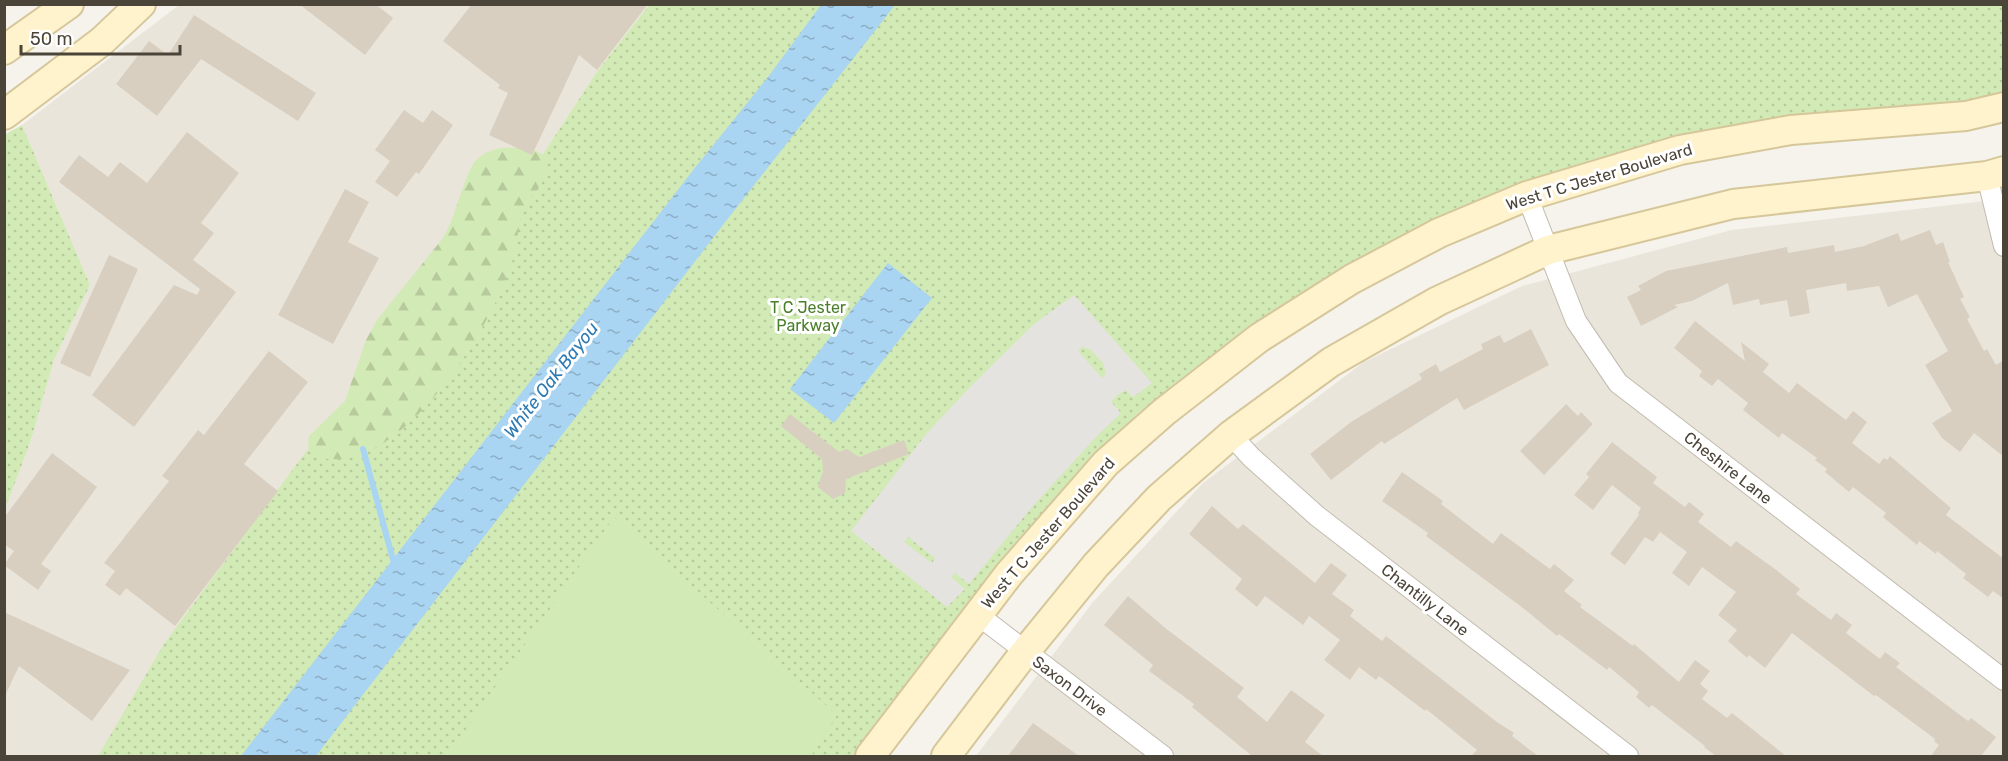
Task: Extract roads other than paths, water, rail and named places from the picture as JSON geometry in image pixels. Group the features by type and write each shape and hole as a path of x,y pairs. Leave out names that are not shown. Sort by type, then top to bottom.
{"main road":[{"path":"4,50 69,4"},
{"path":"5,115 102,41 141,4"},
{"name":"West T C Jester Boulevard","path":"870,756 1009,574 1106,463 1164,412 1258,338 1352,279 1439,233 1527,196 1680,150 1791,130 1966,116 2004,106"},
{"path":"946,756 1025,652 1096,565 1159,498 1231,435 1341,357 1438,301 1548,250 1733,204 1996,173"}],"street":[{"path":"1996,173 2004,246"},
{"name":"Cheshire Lane","path":"1527,196 1576,321 1618,383 2004,680"},
{"name":"Chantilly Lane","path":"1231,435 1251,457 1317,516 1628,756"},
{"name":"Saxon Drive","path":"978,615 1163,756"}],"water":[{"name":"White Oak Bayou","path":"821,5 895,5 726,221 316,756 241,756 694,169 768,77"},
{"path":"888,263 932,298 834,423 790,389"}],"waterway":[{"path":"363,449 395,567"}],"park label":[{"name":"T C Jester Parkway","path":"808,316"}]}
